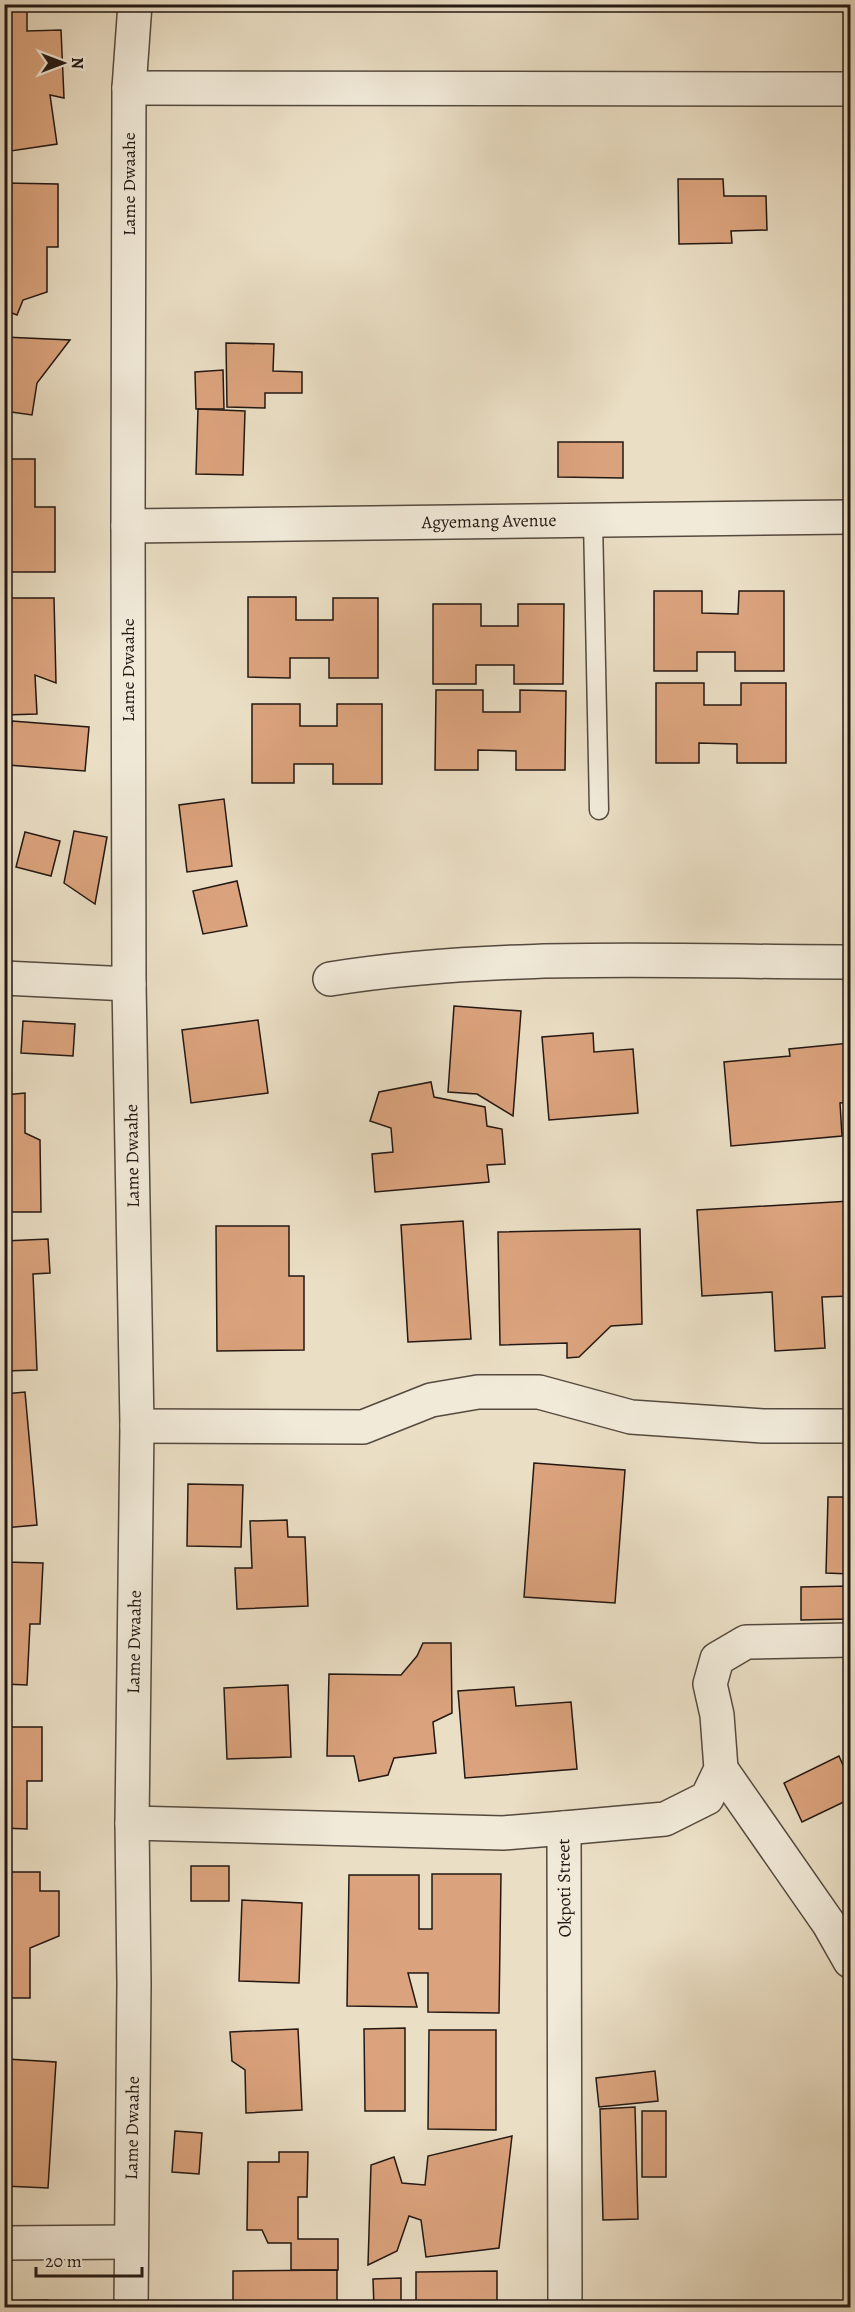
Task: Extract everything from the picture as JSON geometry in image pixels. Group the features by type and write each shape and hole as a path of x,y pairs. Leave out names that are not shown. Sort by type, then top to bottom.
{"street":[{"name":"Lame Dwaahe","path":"131,2307 134,1984 132,1823 137,1426 129,984 128,526 129,88 135,4"},
{"path":"129,88 850,89"},
{"name":"Agyemang Avenue","path":"128,526 850,517"},
{"path":"330,979 385,970 500,962 850,962"},
{"path":"4,978 129,984"},
{"path":"137,1426 363,1427 431,1400 478,1392 539,1392 631,1417 763,1426 850,1426"},
{"path":"564,1828 665,1819 707,1798 721,1769 717,1715 710,1684 717,1659 746,1642 850,1640"},
{"path":"721,1769 830,1924 850,1961"},
{"name":"Okpoti Street","path":"132,1823 503,1833 564,1828 565,2307"},
{"path":"4,2243 131,2242"}],"lane":[{"path":"593,520 599,810"}],"building":[{"path":"27,9 27,31 61,30 64,98 50,95 57,144 4,152 4,10"},
{"path":"678,179 723,179 724,196 766,196 767,230 731,231 732,243 679,244"},
{"path":"4,183 58,184 58,247 47,247 47,292 23,300 17,315 4,310"},
{"path":"4,337 70,340 37,383 32,415 4,411"},
{"path":"226,343 274,344 273,371 302,372 302,393 265,393 265,408 227,407"},
{"path":"223,370 224,409 196,409 195,372"},
{"path":"198,409 245,411 243,475 196,474"},
{"path":"558,442 623,442 623,478 558,477"},
{"path":"4,443 8,443 8,459 35,459 35,507 55,507 55,572 4,572"},
{"path":"850,588 850,668 848,667"},
{"path":"654,591 702,591 702,613 738,614 739,591 784,591 784,671 735,671 735,652 697,652 697,671 654,671"},
{"path":"248,597 296,597 296,620 333,620 333,598 378,598 378,678 329,678 329,658 290,658 290,678 248,677"},
{"path":"4,598 54,598 56,683 35,675 37,714 4,715"},
{"path":"433,604 481,604 481,626 518,626 518,604 564,604 563,684 514,684 514,665 476,665 476,684 433,684"},
{"path":"656,683 704,683 704,705 741,705 741,683 786,683 786,763 737,763 737,744 699,743 699,763 656,763"},
{"path":"436,690 483,690 483,712 520,712 520,690 566,691 565,770 516,770 516,751 478,750 478,770 435,770"},
{"path":"252,704 300,704 300,726 337,726 337,704 382,704 382,784 333,784 333,764 294,764 294,783 252,783"},
{"path":"12,721 89,727 85,771 8,765"},
{"path":"224,799 232,866 187,872 179,805"},
{"path":"74,831 107,837 95,904 64,883"},
{"path":"25,832 60,841 51,876 16,867"},
{"path":"237,881 247,926 203,934 193,891"},
{"path":"454,1006 521,1011 513,1116 477,1094 448,1092"},
{"path":"258,1020 268,1093 191,1103 182,1030"},
{"path":"23,1021 75,1024 73,1056 21,1053"},
{"path":"593,1033 594,1052 633,1049 638,1113 549,1120 542,1037"},
{"path":"850,1043 850,1102 840,1103 842,1136 731,1146 724,1062 790,1056 789,1049"},
{"path":"431,1082 434,1097 485,1107 487,1126 502,1129 505,1164 487,1165 489,1182 375,1192 372,1154 393,1152 391,1128 370,1121 379,1092"},
{"path":"25,1093 25,1133 40,1140 41,1212 4,1212 4,1095"},
{"path":"850,1201 850,1296 822,1297 825,1348 775,1351 772,1292 702,1296 697,1210"},
{"path":"463,1221 471,1339 408,1342 401,1225"},
{"path":"216,1226 289,1226 289,1276 304,1276 304,1350 217,1351"},
{"path":"640,1229 642,1324 611,1326 579,1357 567,1358 567,1343 500,1345 498,1232"},
{"path":"48,1239 50,1273 33,1274 37,1370 4,1371 4,1241"},
{"path":"25,1392 37,1525 4,1528 4,1394"},
{"path":"534,1463 625,1470 615,1603 524,1597"},
{"path":"188,1484 243,1485 241,1547 187,1546"},
{"path":"828,1497 850,1497 850,1574 826,1573"},
{"path":"287,1520 288,1537 305,1537 308,1606 237,1609 235,1568 252,1568 250,1521"},
{"path":"4,1562 43,1563 40,1624 30,1624 27,1685 4,1684"},
{"path":"850,1586 850,1619 801,1620 801,1587"},
{"path":"423,1643 451,1643 452,1713 433,1722 436,1753 394,1758 388,1775 359,1781 354,1756 327,1756 329,1674 401,1675 417,1656"},
{"path":"288,1685 291,1757 227,1759 224,1688"},
{"path":"514,1687 516,1706 571,1702 577,1769 465,1778 458,1691"},
{"path":"4,1727 42,1727 42,1781 27,1781 27,1829 4,1828"},
{"path":"839,1756 850,1781 850,1799 802,1822 784,1783"},
{"path":"191,1866 229,1866 229,1901 191,1901"},
{"path":"4,1872 40,1872 40,1891 59,1891 59,1936 30,1948 30,1998 4,1998"},
{"path":"432,1874 501,1874 499,2013 428,2012 428,1973 408,1973 417,2007 347,2006 349,1875 419,1875 419,1929 432,1929"},
{"path":"242,1900 302,1903 299,1983 239,1981"},
{"path":"405,2028 405,2111 365,2111 364,2029"},
{"path":"298,2029 302,2110 246,2113 245,2070 232,2061 230,2032"},
{"path":"429,2030 496,2030 496,2130 428,2129"},
{"path":"4,2050 8,2050 7,2059 56,2062 48,2188 4,2186"},
{"path":"655,2071 658,2101 599,2107 596,2078"},
{"path":"635,2107 638,2219 603,2220 600,2109"},
{"path":"642,2111 666,2111 666,2177 642,2177"},
{"path":"175,2131 202,2133 199,2174 172,2172"},
{"path":"512,2136 499,2248 426,2257 421,2220 409,2216 397,2251 368,2265 371,2165 394,2157 402,2183 425,2185 428,2156"},
{"path":"279,2152 308,2152 307,2197 298,2197 298,2239 338,2239 338,2270 291,2270 291,2243 268,2243 262,2230 247,2230 248,2162 279,2162"},
{"path":"337,2270 337,2308 233,2308 233,2271"},
{"path":"497,2271 497,2308 374,2308 373,2279 401,2278 401,2301 416,2301 416,2272"},
{"path":"48,2300 48,2308 4,2308 4,2301"}]}
